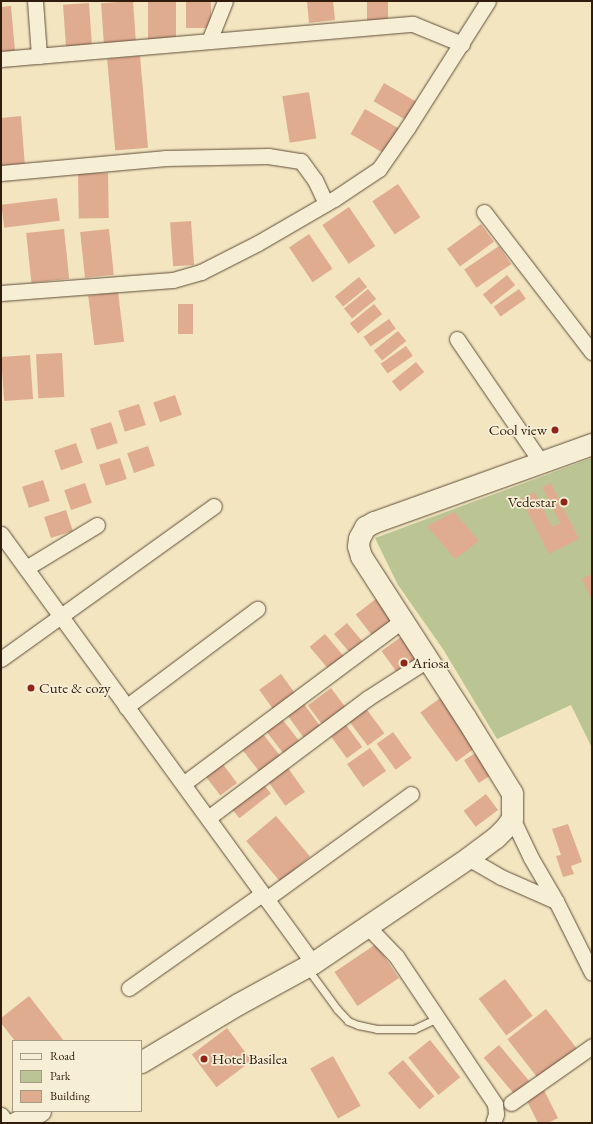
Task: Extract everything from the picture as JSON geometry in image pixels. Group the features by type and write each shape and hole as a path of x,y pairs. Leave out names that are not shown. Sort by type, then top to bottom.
{"street":[{"path":"34,1 39,56"},
{"path":"208,41 225,1"},
{"path":"1,294 173,280 201,272 258,243 326,204 379,169 402,137 489,1"},
{"path":"1,59 413,24 422,26 462,44"},
{"path":"1,173 166,158 268,156 302,161 315,180 326,204"},
{"path":"484,212 592,352"},
{"path":"457,339 541,462"},
{"path":"591,969 531,858 512,818 512,793 361,556 358,546 359,538 365,527 397,512 592,444"},
{"path":"1,659 214,506"},
{"path":"26,568 97,525"},
{"path":"1,534 264,896 309,964"},
{"path":"126,707 257,609"},
{"path":"183,784 403,620"},
{"path":"208,818 368,698 427,660"},
{"path":"129,988 410,794"},
{"path":"142,1061 309,964 367,926 495,838 506,827 512,818"},
{"path":"468,858 501,876 556,902"},
{"path":"367,926 396,956 495,1104 496,1114 493,1123"},
{"path":"511,1103 592,1046"},
{"path":"1,1115 7,1123"},
{"path":"15,1123 38,1116"}],"lane":[{"path":"309,964 337,1009 348,1021 377,1029 414,1029 438,1018"}],"green space":[{"path":"592,458 592,748 571,705 497,739 443,649 398,585 375,538"}],"building":[{"path":"133,1 136,42 104,44 101,3"},
{"path":"148,1 176,1 176,41 148,41"},
{"path":"186,1 211,1 211,28 186,28"},
{"path":"307,1 333,1 335,20 309,23"},
{"path":"367,1 388,1 388,21 367,21"},
{"path":"89,3 92,48 66,50 63,5"},
{"path":"11,6 15,51 1,52 1,7"},
{"path":"140,56 148,148 115,151 107,59"},
{"path":"384,83 419,103 408,121 374,101"},
{"path":"309,92 316,138 290,143 282,96"},
{"path":"365,109 402,130 388,156 350,134"},
{"path":"21,116 25,167 1,169 1,118"},
{"path":"108,173 109,218 79,219 78,174"},
{"path":"398,184 420,217 395,234 372,201"},
{"path":"57,198 60,221 4,228 1,205"},
{"path":"349,207 375,246 349,264 322,225"},
{"path":"191,221 194,265 173,266 170,222"},
{"path":"481,224 494,242 460,266 447,249"},
{"path":"64,229 69,279 31,283 26,233"},
{"path":"109,229 114,275 85,278 80,232"},
{"path":"309,234 332,269 313,282 289,247"},
{"path":"499,246 511,264 476,288 464,269"},
{"path":"507,275 515,285 491,305 483,295"},
{"path":"359,277 367,287 343,307 335,297"},
{"path":"368,289 376,299 352,319 344,309"},
{"path":"519,289 526,299 500,317 494,307"},
{"path":"118,292 124,342 94,345 88,296"},
{"path":"178,304 193,304 193,334 178,334"},
{"path":"374,304 382,314 358,334 350,324"},
{"path":"389,319 396,329 370,347 364,337"},
{"path":"398,331 406,341 382,361 374,351"},
{"path":"406,346 413,356 387,374 381,364"},
{"path":"62,353 64,397 38,398 36,354"},
{"path":"30,355 33,399 4,401 1,357"},
{"path":"416,362 424,372 400,392 392,382"},
{"path":"175,395 182,415 160,422 153,402"},
{"path":"139,404 146,425 125,432 118,411"},
{"path":"111,422 118,443 97,450 90,429"},
{"path":"76,443 83,463 61,470 54,450"},
{"path":"148,446 155,466 134,473 127,453"},
{"path":"120,458 127,479 106,486 99,465"},
{"path":"43,480 50,501 29,508 22,487"},
{"path":"85,483 92,503 71,510 64,490"},
{"path":"551,483 579,539 549,554 521,499 535,492 552,527 560,523 542,487"},
{"path":"66,510 73,531 51,538 44,517"},
{"path":"454,512 479,541 455,559 427,526"},
{"path":"592,574 592,600 582,579"},
{"path":"377,598 396,622 375,639 356,615"},
{"path":"347,623 364,643 351,654 334,634"},
{"path":"325,634 345,658 330,671 310,647"},
{"path":"405,634 423,659 400,676 382,651"},
{"path":"281,674 297,696 275,712 259,690"},
{"path":"331,688 346,708 323,725 308,705"},
{"path":"443,696 479,745 456,762 420,712"},
{"path":"304,704 321,727 305,739 288,716"},
{"path":"364,706 384,733 368,746 347,719"},
{"path":"282,719 299,741 283,753 266,731"},
{"path":"344,722 362,747 347,758 329,733"},
{"path":"393,732 412,758 396,770 377,744"},
{"path":"263,734 280,756 260,772 243,750"},
{"path":"370,748 386,771 363,787 347,764"},
{"path":"480,750 495,773 479,783 464,760"},
{"path":"222,763 237,783 220,796 205,776"},
{"path":"286,765 305,792 285,806 266,779"},
{"path":"261,781 271,794 239,818 229,806"},
{"path":"486,794 498,810 476,827 464,811"},
{"path":"276,816 310,857 280,882 246,841"},
{"path":"568,824 582,862 571,866 574,874 563,877 556,856 561,855 552,829"},
{"path":"376,944 399,978 357,1006 335,972"},
{"path":"505,979 533,1016 506,1036 479,999"},
{"path":"29,996 63,1040 14,1040 1,1023 1,1018"},
{"path":"546,1009 577,1048 538,1079 507,1039"},
{"path":"227,1028 252,1061 217,1087 192,1054"},
{"path":"430,1040 460,1077 438,1095 408,1058"},
{"path":"499,1045 529,1081 514,1094 484,1058"},
{"path":"333,1056 361,1106 338,1118 310,1069"},
{"path":"403,1060 434,1096 419,1109 388,1073"},
{"path":"543,1088 558,1118 548,1123 538,1123 525,1097"}],"place":[{"name":"Cool view","path":"555,430"},
{"name":"Vedestar","path":"564,502"},
{"name":"Ariosa","path":"404,663"},
{"name":"Cute & cozy","path":"31,688"},
{"name":"Hotel Basilea","path":"204,1059"}]}
